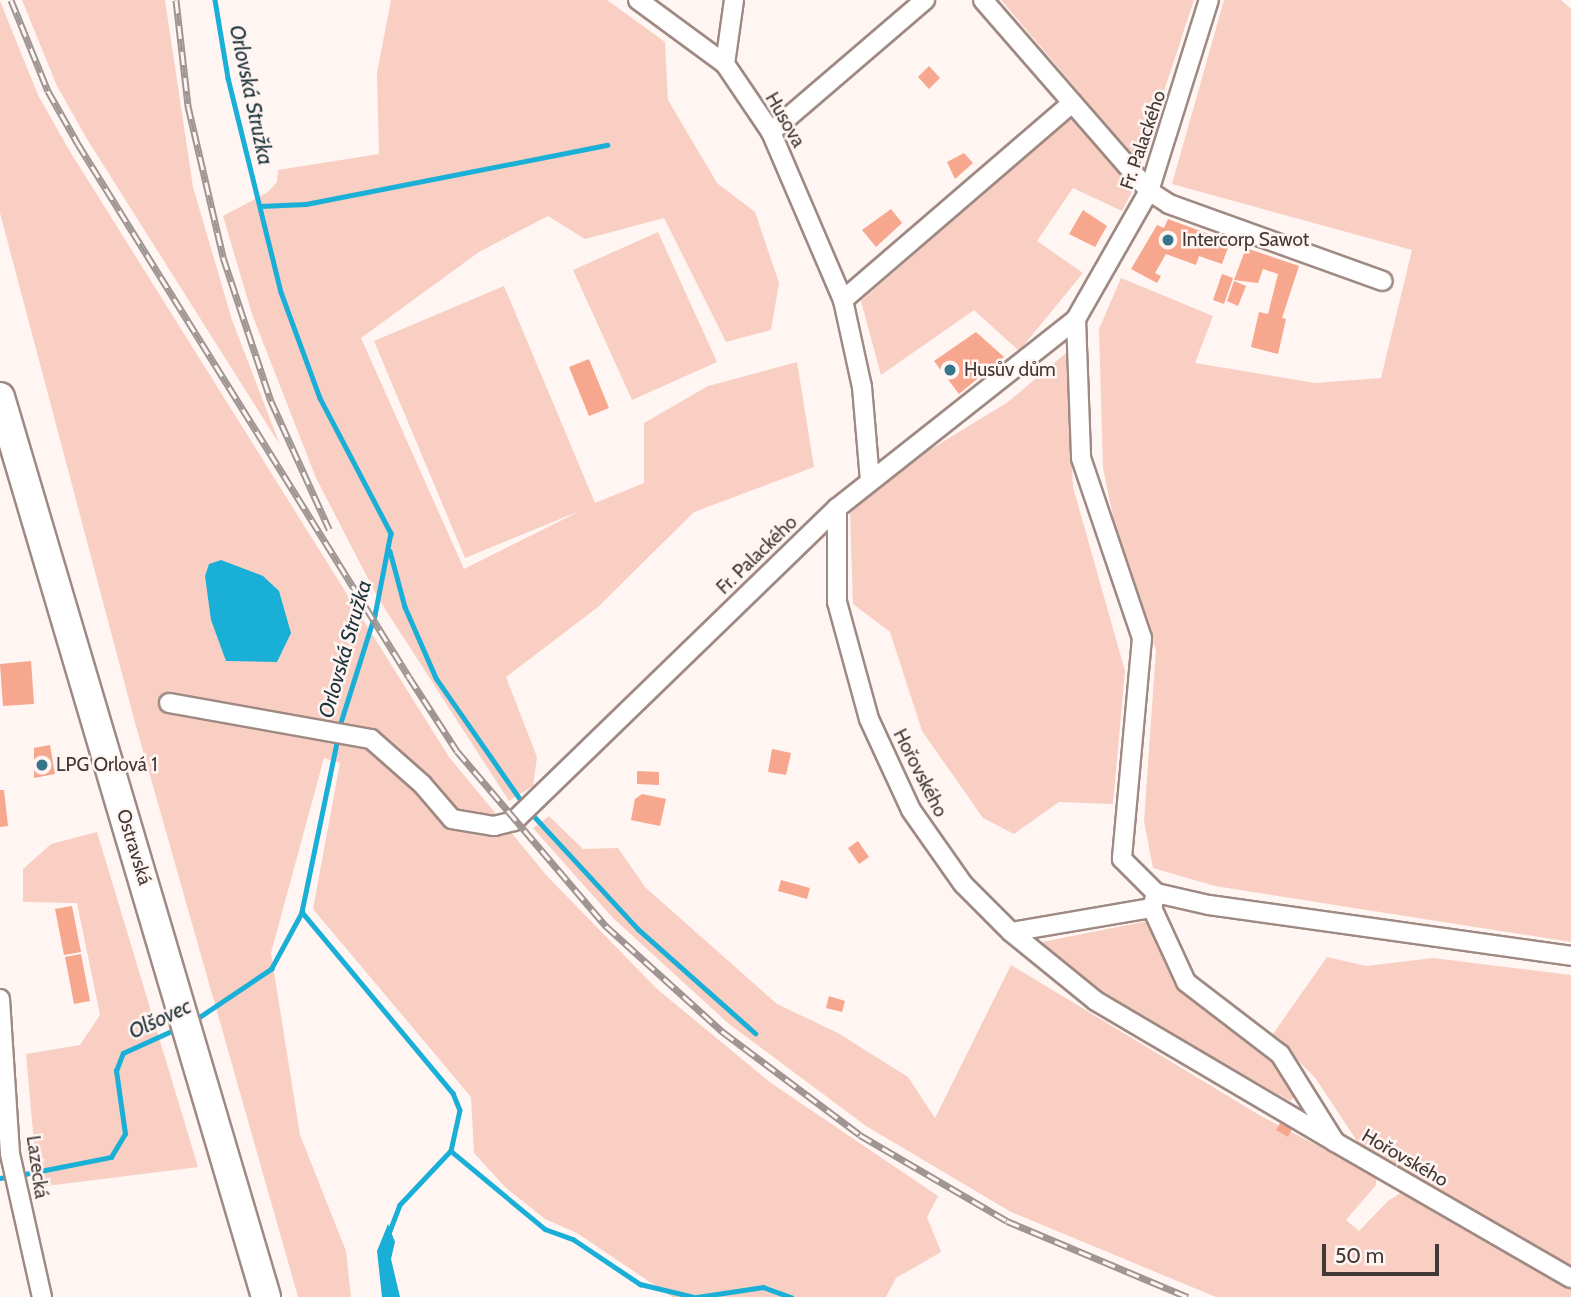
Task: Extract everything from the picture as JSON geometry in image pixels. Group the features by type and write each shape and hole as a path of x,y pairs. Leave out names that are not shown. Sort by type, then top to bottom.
{"main road":[{"name":"Ostravská","path":"0,397 266,1297"}],"street":[{"name":"Husova","path":"638,0 725,64 771,132 843,300 862,387 870,480"},
{"path":"725,64 734,0"},
{"path":"771,132 925,0"},
{"path":"983,0 1149,191 1181,209 1384,281"},
{"name":"Fr. Palackého","path":"169,703 371,739 422,784 452,819 494,826 514,821 837,508 1076,319 1149,191 1209,0"},
{"path":"843,300 1072,103"},
{"path":"1076,319 1081,458 1142,638 1122,859 1154,900"},
{"name":"Hořovského","path":"837,508 837,602 869,719 911,810 963,884 1011,932 1096,1002 1571,1278"},
{"path":"1011,932 1154,900 1222,907 1571,956"},
{"name":"Hořovského","path":"1154,900 1186,982 1280,1054 1335,1142"},
{"name":"Lazecká","path":"0,999 10,1154 42,1297"}],"shaded area":[{"path":"22,0 165,0 193,187 232,320 280,445 87,139 57,86"},
{"path":"391,0 607,0 665,42 668,100 717,183 755,212 779,283 771,330 726,342 664,218 585,239 548,216 479,252 361,338 464,569 582,510 465,558 374,341 504,286 595,503 644,483 644,423 708,386 797,362 814,467 694,512 598,607 506,677 537,757 533,786 509,801 378,598 316,478 252,314 223,216 268,192 277,182 278,170 379,154 377,73"},
{"path":"1001,0 1194,0 1140,164"},
{"path":"1224,0 1561,0 1571,9 1571,942 1215,886 1153,868 1144,821 1156,650 1118,540 1103,468 1099,329 1121,278 1213,316 1195,363 1315,383 1381,378 1412,250 1172,184"},
{"path":"0,1 38,95 69,150 449,757 547,876 657,989 771,1083 938,1196 927,1217 941,1252 896,1278 886,1297 672,1297 577,1233 545,1219 505,1187 474,1153 471,1097 313,909 340,763 324,758 271,953 300,1135 346,1251 351,1297 298,1297 134,719 0,213"},
{"path":"1072,116 1134,188 1122,211 1073,188 1037,241 1083,273 1019,351 974,310 881,375 861,301"},
{"path":"658,232 717,362 632,400 573,270"},
{"path":"1066,353 1073,487 1125,671 1113,804 1059,802 1014,834 983,818 922,731 890,632 853,604 850,512 913,460 1008,402"},
{"path":"549,816 583,849 618,848 645,887 777,1004 838,1033 908,1077 935,1118 1011,965 1261,1116 1366,1171 1357,1141 1316,1079 1273,1034 1327,957 1366,966 1433,958 1571,975 1571,1297 1216,1297 1011,1212 866,1126 729,1024 613,918 533,828","holes":["1378,1157 1421,1180 1388,1201 1359,1231 1346,1220 1376,1185"]},
{"path":"97,832 198,1167 38,1187 26,1054 80,1045 100,1015 77,903 23,902 23,869 51,844"},
{"path":"1148,921 1167,969 1186,991 1275,1062 1295,1096 1290,1101 1105,996 1042,942"}],"water":[{"path":"221,560 263,576 279,591 291,633 277,662 226,661 211,620 205,576 209,564"},
{"path":"388,1224 395,1242 391,1259 400,1297 382,1297 377,1251"}],"building":[{"path":"929,66 940,78 929,89 918,77"},
{"path":"964,153 973,163 955,179 947,162"},
{"path":"891,209 902,223 876,247 862,230"},
{"path":"1083,210 1107,226 1095,247 1069,234"},
{"path":"1168,219 1230,242 1222,264 1199,256 1196,265 1166,254 1155,273 1161,276 1157,283 1131,269 1157,225 1164,228"},
{"path":"1246,248 1299,266 1282,318 1286,319 1278,354 1251,347 1259,312 1268,314 1278,274 1263,269 1258,283 1234,280"},
{"path":"1222,274 1233,278 1224,304 1213,300"},
{"path":"1234,281 1246,286 1238,306 1227,301"},
{"path":"976,332 1004,357 959,394 934,361"},
{"path":"589,359 609,408 589,416 569,367"},
{"path":"31,661 34,704 3,706 0,664"},
{"path":"50,745 55,774 34,778 34,748"},
{"path":"772,749 791,753 786,775 768,772"},
{"path":"637,771 659,772 659,785 637,784"},
{"path":"0,790 4,790 8,826 0,827"},
{"path":"642,794 666,799 660,826 631,820 635,799"},
{"path":"858,841 869,857 859,864 848,848"},
{"path":"781,880 810,888 807,899 778,891"},
{"path":"72,906 81,952 64,955 55,909"},
{"path":"81,954 90,1001 74,1004 65,957"},
{"path":"829,996 845,1001 842,1012 826,1008"},
{"path":"1280,1123 1292,1129 1288,1137 1276,1130"}],"waterway":[{"name":"Orlovská Stružka","path":"215,0 228,78 281,292 320,398 391,533 375,615 339,729"},
{"path":"260,206 306,204 607,145"},
{"path":"390,551 405,607 436,678 525,806"},
{"name":"Orlovská Stružka","path":"338,738 302,912 453,1093 460,1110 451,1151 400,1205 390,1231"},
{"path":"531,813 638,929 755,1033"},
{"name":"Olšovec","path":"195,1020 271,969 302,912"},
{"name":"Olšovec","path":"20,1175 111,1157 125,1134 116,1071 123,1053 178,1028"},
{"path":"451,1151 545,1229 573,1239 640,1284 694,1297"},
{"name":"Olšovec","path":"0,1178 11,1176"},
{"path":"697,1297 763,1287 791,1297"}],"railway":[{"path":"11,0 48,91 78,144 409,677 457,751 606,926 723,1032 860,1135 1007,1221 1188,1297"},
{"path":"176,0 188,106 223,257 271,401 329,529"}],"place":[{"name":"Intercorp Sawot","path":"1168,240"},
{"name":"Husův dům","path":"950,370"},
{"name":"LPG Orlová 1","path":"42,765"}]}
